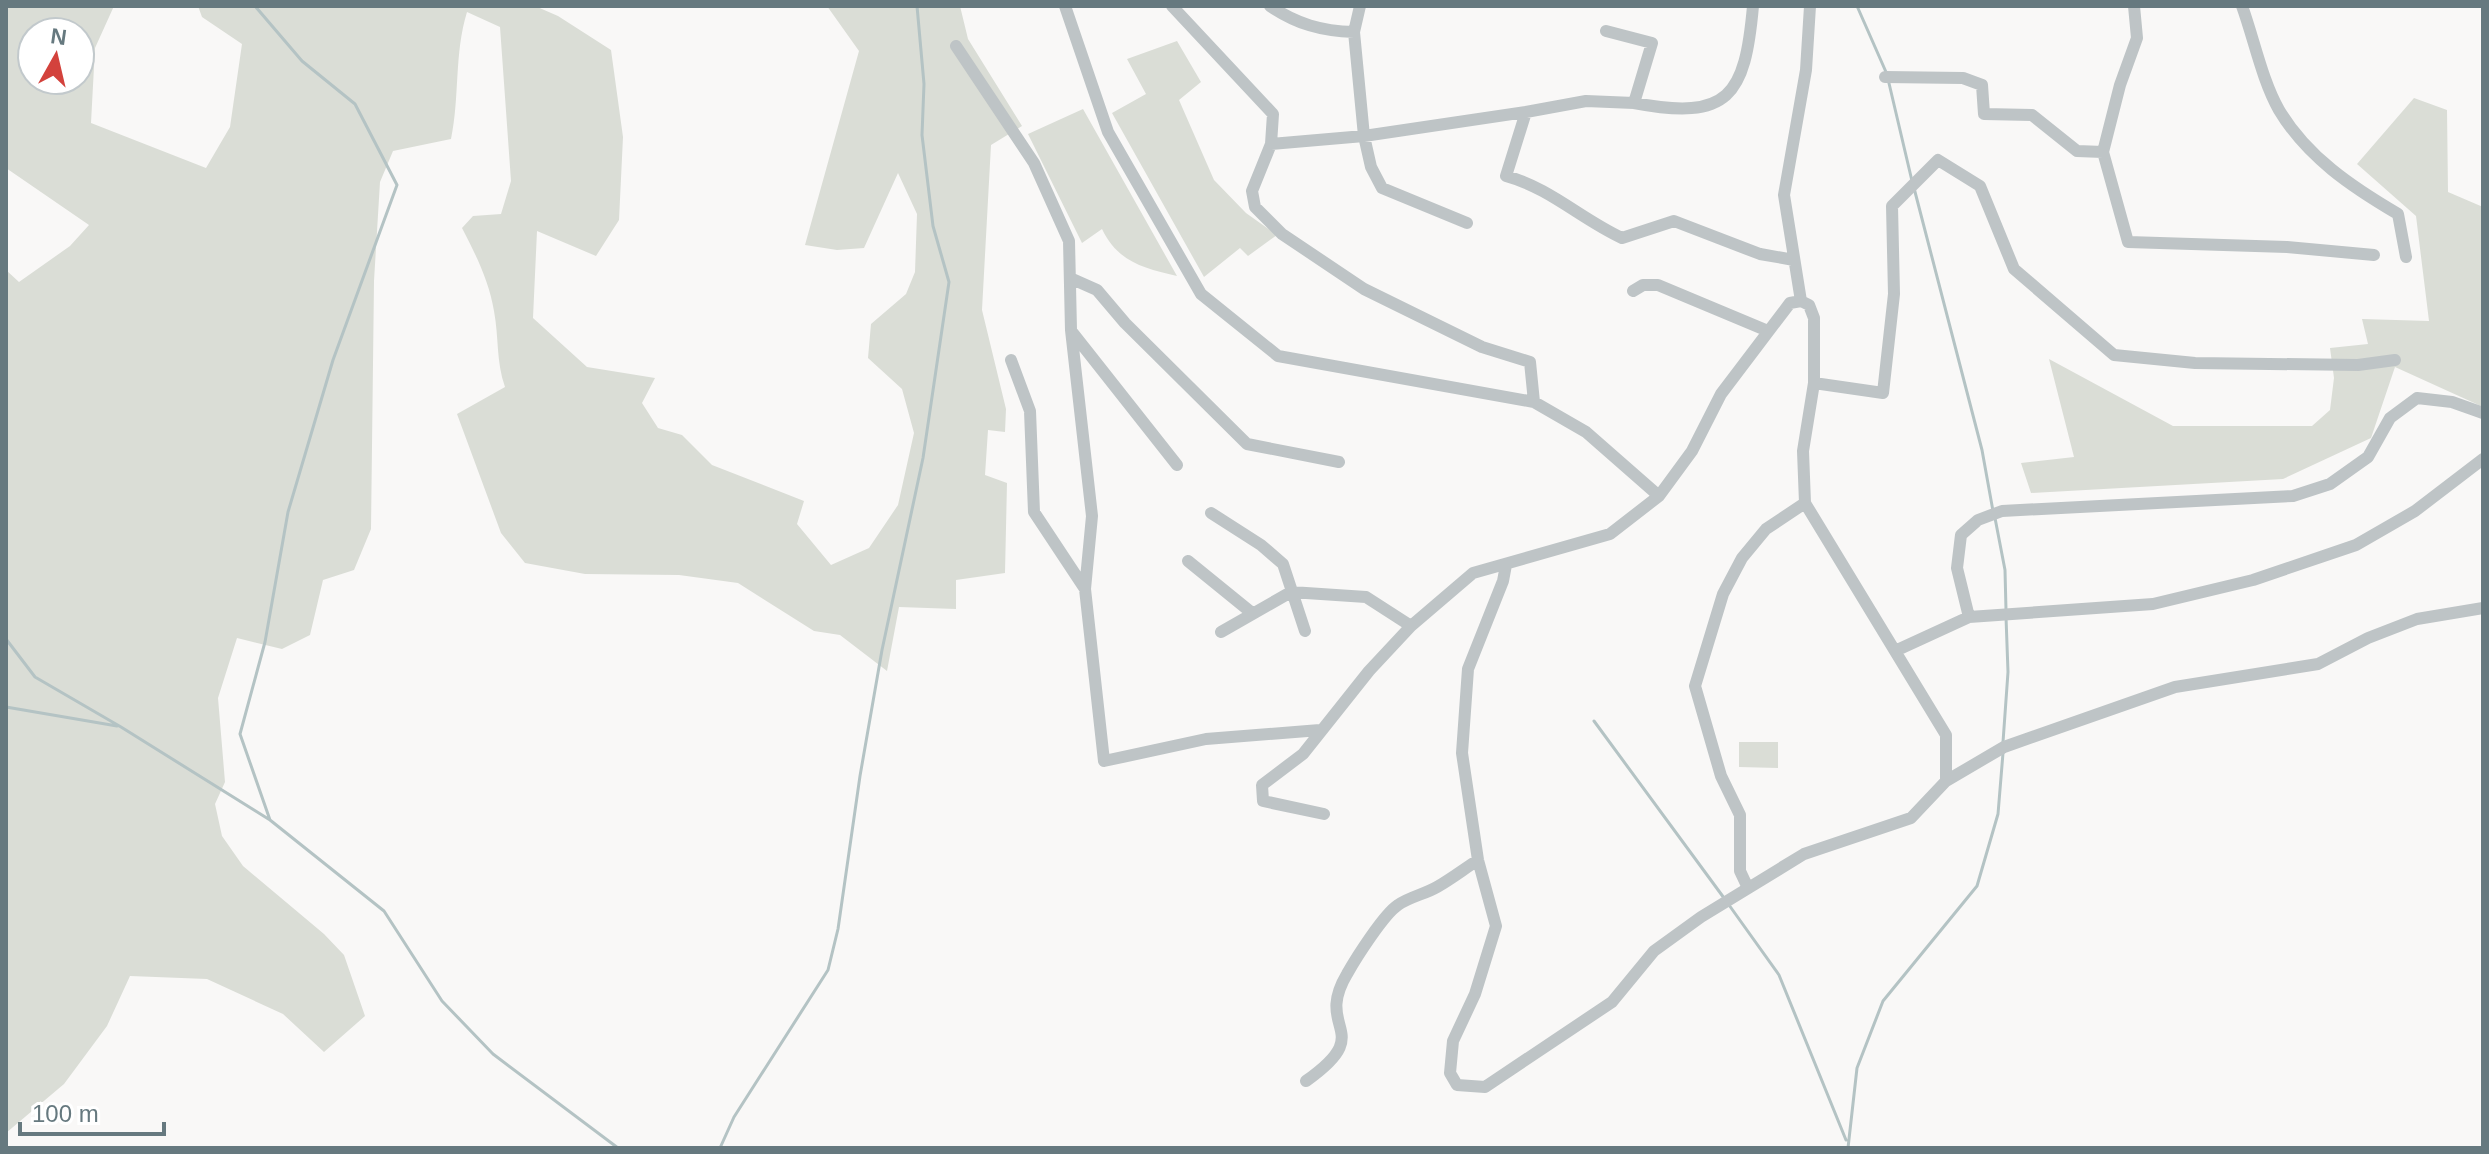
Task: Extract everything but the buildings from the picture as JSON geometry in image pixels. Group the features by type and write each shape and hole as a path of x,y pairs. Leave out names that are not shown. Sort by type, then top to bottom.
{"street":[{"path":"1065,6 1108,132 1201,294 1278,356 1534,402 1586,432 1659,496"},
{"path":"1172,6 1267,104 1273,114 1271,144 1252,191 1255,207 1282,234 1364,289 1482,347 1530,362 1534,402"},
{"path":"1270,6 1291,20 1323,31 1354,32"},
{"path":"1360,6 1354,32 1364,136 1371,167 1382,188 1467,223"},
{"path":"1271,144 1364,136 1586,101 1634,103 1662,108 1704,107 1723,99 1742,77 1753,6"},
{"path":"1801,301 1784,195 1806,70 1810,6"},
{"path":"2134,6 2137,38 2120,85 2103,152 2128,242 2287,247 2374,255"},
{"path":"2242,6 2278,109 2300,138 2342,181 2398,214 2406,257"},
{"path":"1606,31 1652,43 1634,103"},
{"path":"956,46 1034,163 1069,241 1071,330 1092,516 1085,589 1104,761 1206,739 1320,730"},
{"path":"1885,77 1963,78 1982,85 1984,114 2032,115 2077,151 2103,152"},
{"path":"1526,112 1506,176 1524,181 1562,201 1588,222 1622,238 1674,221 1760,254 1794,260"},
{"path":"1814,383 1883,393 1894,294 1892,206 1938,160 1980,186 2014,269 2114,355 2195,363 2358,365 2395,360"},
{"path":"1070,278 1097,290 1125,323 1247,444 1339,462"},
{"path":"1633,291 1643,285 1658,285 1768,331"},
{"path":"1324,814 1263,801 1262,785 1303,754 1320,730 1411,626 1473,573 1610,534 1659,496 1692,451 1721,394 1790,303 1801,301 1809,305 1814,318 1814,383 1803,451 1805,503 1946,735 1946,781"},
{"path":"1071,330 1177,465"},
{"path":"1011,360 1030,411 1034,512 1085,589"},
{"path":"1969,617 1957,568 1957,550 1961,535 1978,520 1990,515 2002,511 2293,496 2330,484 2368,457 2390,418 2417,398 2452,402 2483,413"},
{"path":"1895,651 1969,617 2153,604 2253,580 2356,545 2415,511 2483,459"},
{"path":"1748,888 1740,871 1740,815 1721,776 1695,686 1723,594 1742,558 1766,529 1805,503"},
{"path":"1211,513 1261,545 1283,564 1305,631"},
{"path":"1188,561 1252,613"},
{"path":"1506,565 1503,581 1468,669 1462,753 1478,860 1496,926 1475,994 1453,1041 1450,1073 1457,1085 1470,1088 1485,1087 1612,1002 1654,951 1748,888 1804,854 1911,818 1946,781 2004,747 2175,687 2318,664 2368,638 2417,619 2483,608"},
{"path":"1221,632 1291,592 1366,597 1411,626"},
{"path":"1306,1081 1333,1062 1343,1047 1344,1033 1335,1017 1337,996 1347,974 1395,906 1437,887 1478,860"}],"shaded area":[{"path":"6,6 114,6 96,46 96,16 16,16 16,96 92,96 91,123 206,168 230,127 242,44 202,17 198,6 535,6 558,16 611,50 623,137 619,220 596,256 537,231 533,318 587,367 655,378 642,403 658,428 682,435 712,465 804,501 797,524 831,565 869,548 898,505 914,433 902,389 868,358 871,324 906,294 915,272 917,214 898,173 864,248 837,250 805,245 859,51 827,6 960,6 968,39 1022,126 991,145 982,310 1006,409 1005,432 988,430 985,475 1007,483 1005,573 956,580 956,609 899,607 887,671 840,635 814,631 738,583 679,575 585,574 525,563 501,533 457,414 505,387 492,300 462,228 473,216 501,214 511,181 500,27 467,12 460,44 451,139 393,151 380,182 374,281 371,529 354,570 323,580 310,635 282,649 237,638 218,698 225,782 215,804 222,836 243,866 324,934 344,955 365,1016 324,1052 283,1014 207,979 130,976 107,1026 64,1084 6,1133 6,270 19,282 70,246 89,225 6,168"},
{"path":"1177,41 1201,82 1179,100 1214,180 1246,213 1277,235 1248,256 1240,248 1204,277 1112,113 1146,94 1127,59"},
{"path":"2414,98 2447,110 2448,192 2483,207 2483,407 2395,367 2371,438 2283,479 2031,493 2021,463 2074,457 2049,359 2173,426 2312,426 2330,410 2334,378 2330,348 2368,344 2362,319 2429,321 2416,216 2357,164"},
{"path":"1083,109 1177,276 1133,262 1116,249 1102,229 1082,243 1028,134"},
{"path":"1739,742 1778,742 1778,768 1739,767"}],"waterway":[{"path":"255,6 302,61 355,104 397,185 333,360 288,512 265,642 240,734 270,820 384,911 442,1001 493,1054 618,1148"},
{"path":"720,1148 734,1117 828,970 838,929 882,650 923,458 949,282 933,226 922,135 924,84 917,6"},
{"path":"1857,6 1886,72"},
{"path":"1888,79 1912,181"},
{"path":"1914,188 1982,450 1993,511"},
{"path":"1995,518 2005,570 2006,610"},
{"path":"2003,742 2008,672 2006,617"},
{"path":"6,639 35,677 270,820"},
{"path":"6,707 117,726"},
{"path":"1594,721 1724,898"},
{"path":"1848,1148 1857,1068 1883,1001 1977,886 1998,814 2003,753"},
{"path":"1729,905 1779,975 1846,1140"}]}
